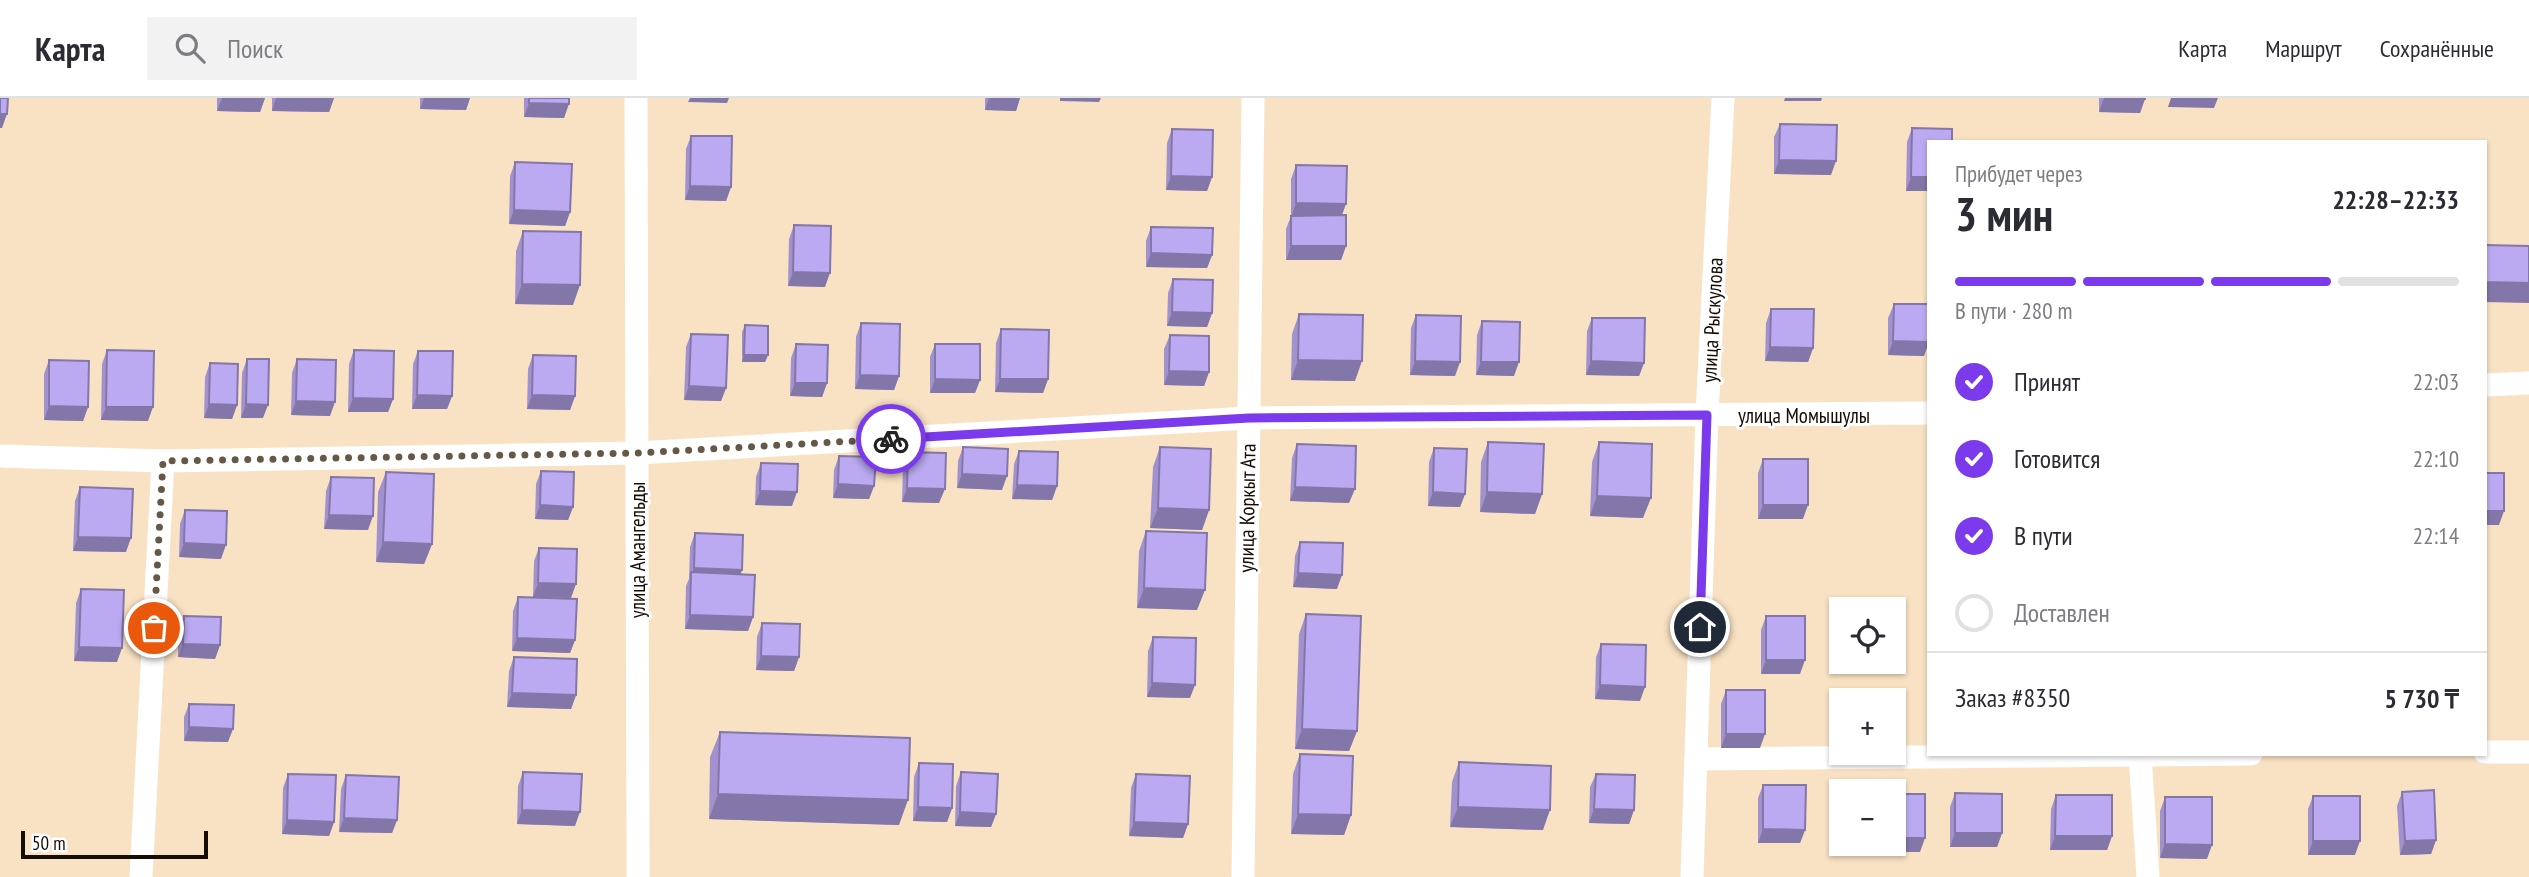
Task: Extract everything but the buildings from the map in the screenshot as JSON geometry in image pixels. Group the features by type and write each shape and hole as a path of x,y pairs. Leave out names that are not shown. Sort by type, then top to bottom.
{"street":[{"name":"улица Амангельды","path":"636,98 638,877"},
{"name":"улица Коркыт Ата","path":"1243,877 1253,98"},
{"name":"улица Рыскулова","path":"1692,877 1707,415 1723,98"},
{"path":"2487,385 2529,383"},
{"name":"улица Момышулы","path":"0,456 163,461 637,453 1249,418 1927,413"},
{"path":"141,877 163,461"},
{"path":"2487,752 2529,752"},
{"path":"1696,759 2029,756"},
{"path":"2140,756 2148,877"}],"way so far":[{"path":"154,628 163,461 637,453 891,439"}],"route":[{"path":"891,439 1249,418 1707,415 1700,627"}]}
